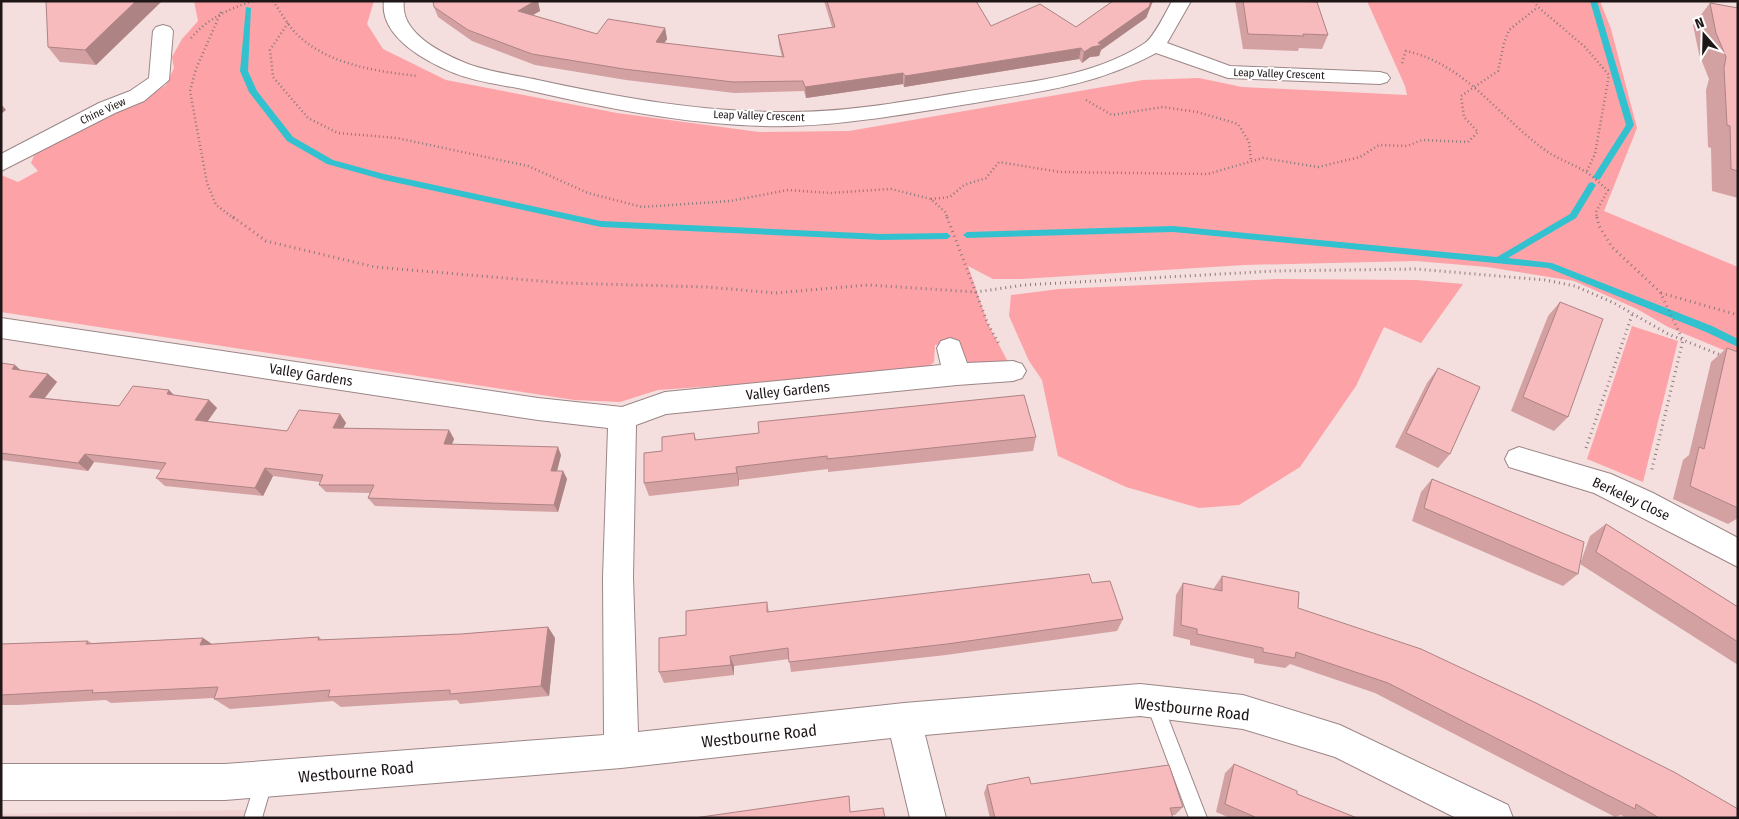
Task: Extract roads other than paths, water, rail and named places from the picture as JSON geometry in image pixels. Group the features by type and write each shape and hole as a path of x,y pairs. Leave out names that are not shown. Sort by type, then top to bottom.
{"street":[{"name":"Leap Valley Crescent","path":"394,1 393,8 401,30 412,42 462,69 603,101 702,114 793,119 886,111 1074,80 1126,62 1155,46 1228,72 1380,78"},
{"path":"1155,46 1182,1"},
{"name":"Chine View","path":"1,164 107,108 137,96 159,80 163,30"},
{"name":"Leap Valley Crescent","path":"1340,56 1347,77"},
{"name":"Valley Gardens","path":"1,328 538,409 622,418 665,403 957,374 1013,371"},
{"path":"950,348 957,374"},
{"path":"621,750 618,577 622,418"},
{"name":"Berkeley Close","path":"1519,460 1577,474 1643,502 1738,553"},
{"name":"Westbourne Road","path":"1,782 225,782 621,750 904,720 1140,700 1243,712 1340,742 1495,818"},
{"path":"904,720 928,818"}],"lane":[{"path":"1154,702 1198,818"},
{"path":"253,818 265,779"}],"waterway":[{"path":"1593,1 1630,125 1597,177"},
{"path":"248,8 244,71 253,92 290,139 330,162 384,177 601,224 881,237 947,236"},
{"path":"1498,260 1573,216 1592,185"},
{"path":"967,235 1173,229 1549,265 1709,329 1738,343"}]}
